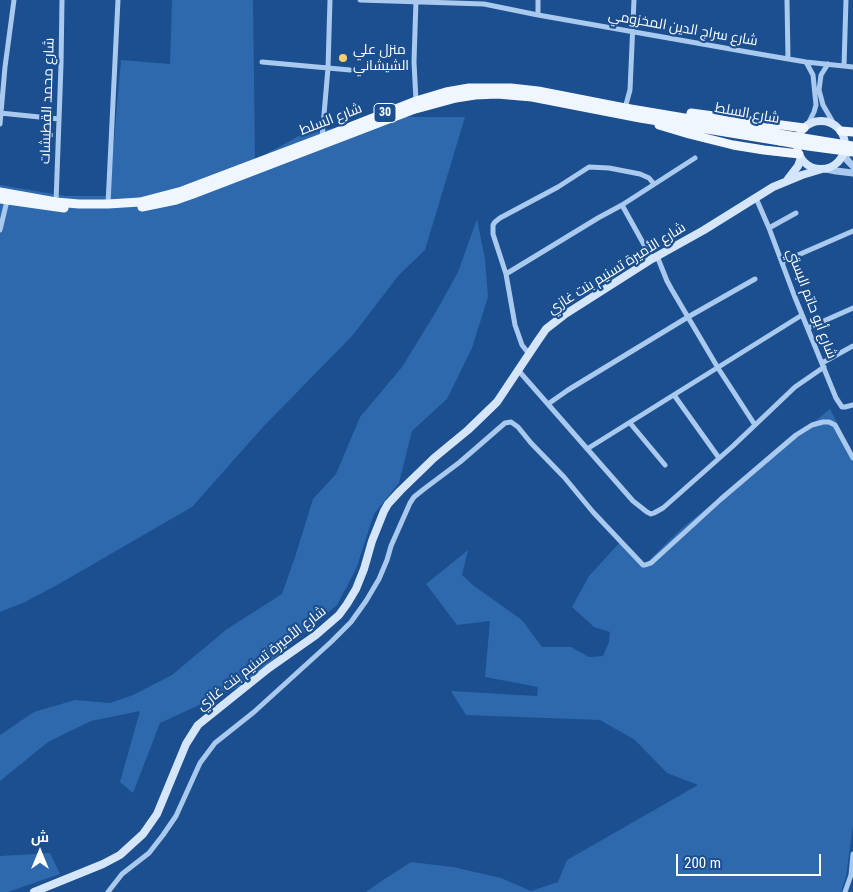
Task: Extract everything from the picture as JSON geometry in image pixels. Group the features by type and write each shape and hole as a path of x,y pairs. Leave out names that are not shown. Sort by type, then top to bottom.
{"main road":[{"name":"شارع السلط","path":"0,192 56,202 80,204 140,202 175,193 416,101 446,92 469,88 511,88 538,91 780,137 808,146 849,152"},
{"name":"شارع السلط","path":"4,200 58,208 100,210 126,209 176,200 412,110 475,95 497,94 532,97 640,118 853,146"},
{"path":"649,111 669,111 806,127"},
{"path":"640,118 657,125 705,138 800,156"},
{"path":"838,128 845,138 849,152 838,163 824,169 813,168 808,165 800,156 797,147 800,133 806,127 815,122 823,121 853,132"},
{"name":"شارع الأميرة تسنيم بنت غازي","path":"785,183 795,171 800,156"},
{"name":"شارع الأميرة تسنيم بنت غازي","path":"34,892 103,864 120,855 143,834 157,814 186,744 198,725 269,668 316,635 339,615 356,589 372,541 388,504 434,458 491,409 546,330 564,315 654,258 773,188 802,175 824,169"}],"street":[{"path":"0,124 14,0"},
{"name":"شارع محمد القطيشات","path":"56,202 62,0"},
{"path":"108,204 118,0"},
{"path":"322,138 328,68 330,0"},
{"name":"شارع سراج الدين المخزومي","path":"360,0 484,2 538,15 806,62 853,67"},
{"path":"538,0 538,15"},
{"path":"625,108 630,90 634,0"},
{"path":"787,0 788,58"},
{"path":"844,66 846,0"},
{"path":"416,1 414,62 416,101"},
{"path":"846,24 853,24"},
{"path":"262,62 350,70"},
{"path":"806,62 813,74 823,105 838,128"},
{"path":"806,127 816,108 817,90 821,75 828,64"},
{"path":"0,113 59,119"},
{"path":"849,152 847,160 853,166"},
{"path":"506,274 622,205 695,158"},
{"path":"529,354 522,345 515,325 506,274 493,234 493,225 500,218 558,187 589,167 640,174 649,178 654,184"},
{"path":"824,169 853,173"},
{"name":"شارع أبو حاتم البستي","path":"756,198 840,405 846,407 853,405"},
{"path":"0,230 4,200"},
{"path":"622,205 718,368 756,425"},
{"path":"769,228 796,213"},
{"path":"782,262 853,230"},
{"path":"548,404 688,317 755,279"},
{"path":"808,328 853,308"},
{"path":"586,449 802,315"},
{"path":"518,370 633,501 646,512 654,514 756,425 795,388 823,365 853,346"},
{"path":"674,395 719,458"},
{"path":"108,892 122,874 149,853 163,836 176,816 200,762 215,743 254,712 332,642 350,622 366,601 379,579 391,546 414,497 460,462 505,423 511,422 518,427 643,565 649,565 720,500 796,435 812,425 823,422 836,425 853,458"},
{"path":"630,423 665,465"},
{"path":"845,892 850,881 853,854"}],"shaded area":[{"path":"172,0 253,0 255,160 299,136 382,117 465,117 425,250 399,275 352,336 263,427 192,507 57,585 25,602 0,612 0,185 66,196 109,196 121,60 170,64"},
{"path":"477,219 485,259 488,297 472,348 447,399 412,431 399,483 374,514 356,569 337,605 243,685 160,723 133,793 120,782 140,711 91,721 48,742 0,781 0,735 34,712 75,700 110,703 133,695 172,675 227,629 282,594 313,499 336,474 360,417 402,367 437,310 458,272"},
{"path":"830,409 853,454 853,826 846,877 841,892 366,892 411,862 453,867 501,878 531,891 558,882 567,860 698,785 667,773 635,740 600,720 466,715 451,691 537,696 538,687 485,677 490,621 457,625 426,584 468,550 462,575 474,586 522,620 542,647 571,647 589,657 603,656 609,642 610,632 594,627 572,607 589,576 622,540 642,567 681,529"},
{"path":"50,853 60,874 8,892 0,892 0,856"}],"place":[{"name":"منزل علي الشيشاني","path":"343,58"}]}
